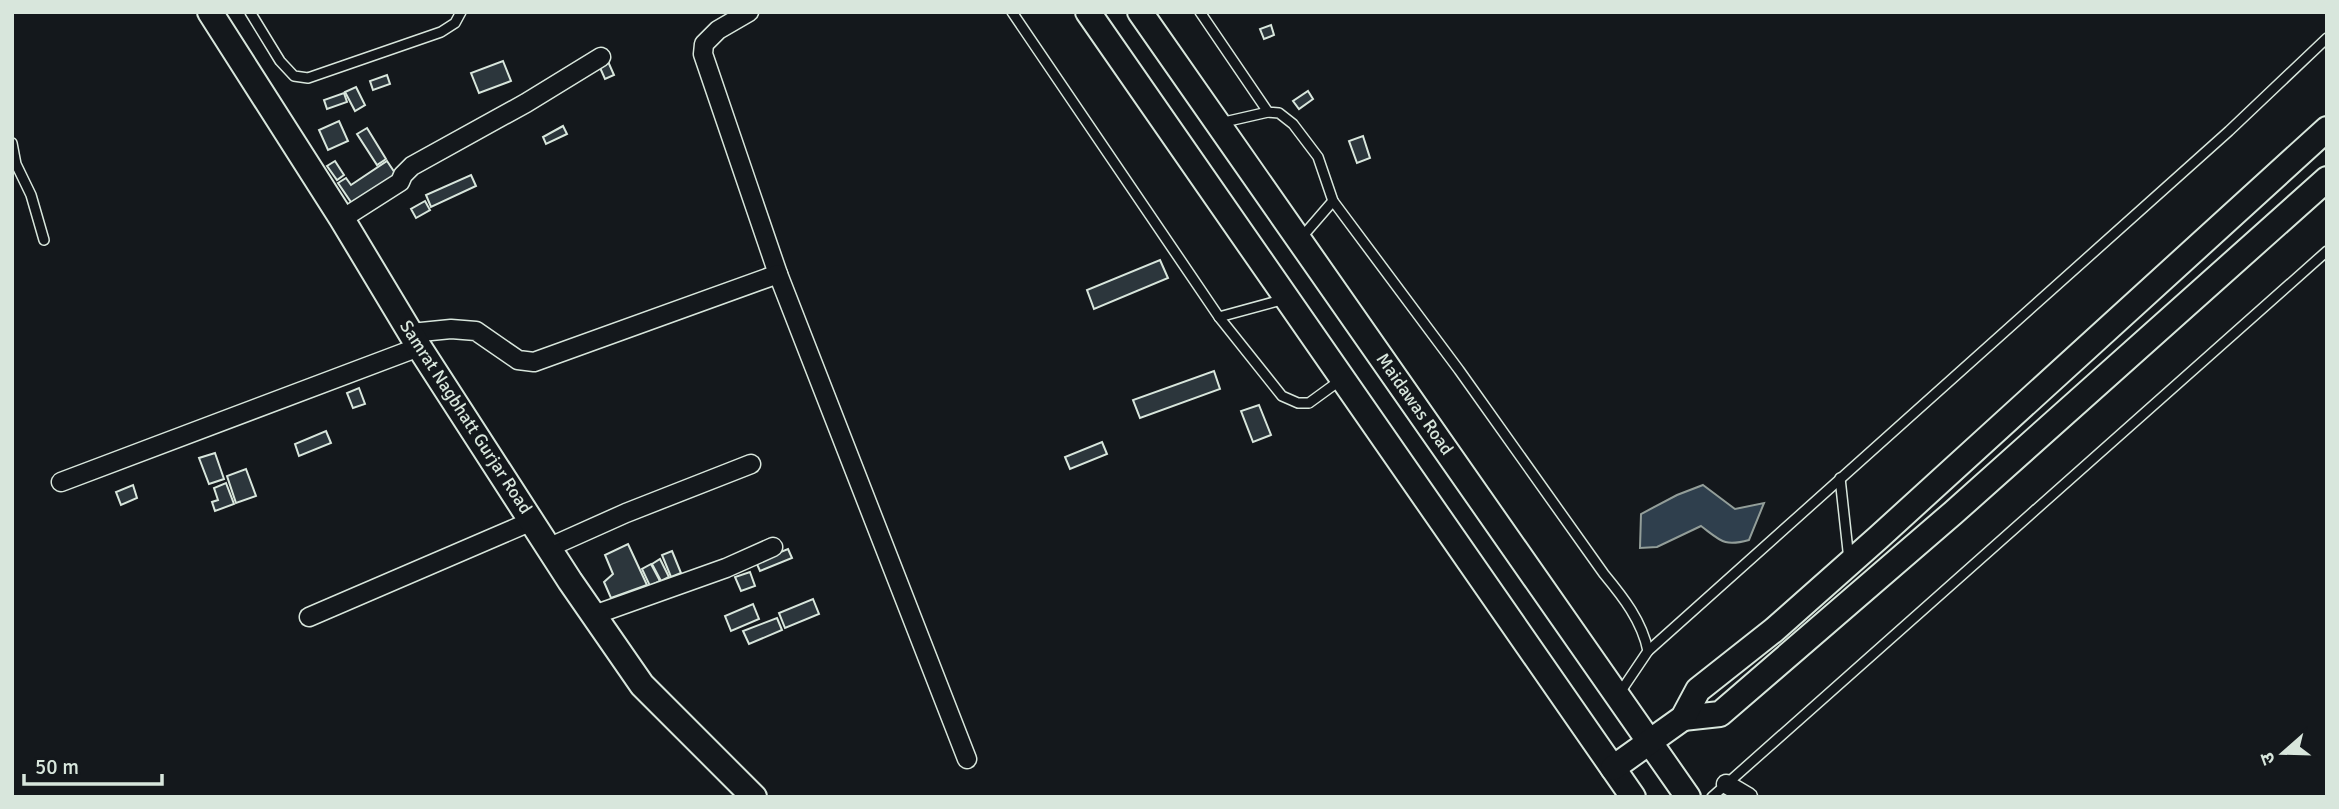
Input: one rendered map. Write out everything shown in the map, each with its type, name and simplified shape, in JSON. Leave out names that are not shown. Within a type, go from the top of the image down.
[{"type":"street","name":"Samrat Nagbhatt Gurjar Road","points":[[210,12],[342,219],[415,340],[642,685],[754,797]]},
{"type":"street","points":[[749,12],[718,30],[704,44],[703,54],[778,274],[967,759]]},
{"type":"street","points":[[1088,12],[1633,797]]},
{"type":"street","name":"Maidawas Road","points":[[1140,12],[1688,797]]},
{"type":"street","points":[[342,219],[400,182],[412,166],[526,103],[601,57]]},
{"type":"street","points":[[1683,718],[1698,690],[1774,630],[1850,563],[2327,129]]},
{"type":"street","points":[[1613,768],[1683,718],[1720,714],[1953,513],[2327,179]]},
{"type":"street","points":[[61,482],[415,340],[451,329],[476,331],[518,360],[534,362],[778,274]]},
{"type":"street","points":[[550,547],[626,513],[751,464]]},
{"type":"street","points":[[309,617],[532,521]]},
{"type":"street","points":[[594,615],[726,568],[773,547]]},
{"type":"street","points":[[1726,784],[1748,797]]},
{"type":"lane","points":[[250,12],[280,61],[294,76],[308,78],[441,32],[455,23],[461,12]]},
{"type":"lane","points":[[1012,12],[1219,317],[1282,396],[1298,404],[1309,403],[1344,378]]},
{"type":"lane","points":[[1200,12],[1268,112]]},
{"type":"lane","points":[[1618,695],[1648,651],[2229,131],[2327,38]]},
{"type":"lane","points":[[1218,124],[1268,112],[1279,113],[1293,124],[1318,157],[1333,201],[1459,370],[1604,574],[1625,599],[1644,634],[1648,651]]},
{"type":"lane","points":[[12,143],[16,164],[31,195],[44,240]]},
{"type":"lane","points":[[1300,240],[1333,201]]},
{"type":"lane","points":[[1712,797],[2327,251]]},
{"type":"lane","points":[[1219,317],[1285,299]]},
{"type":"lane","points":[[1840,478],[1850,563]]},
{"type":"water","points":[[1703,485],[1735,509],[1764,503],[1749,540],[1728,543],[1701,526],[1657,547],[1640,548],[1641,514]]},
{"type":"building","points":[[1271,25],[1274,35],[1264,39],[1260,29]]},
{"type":"building","points":[[606,57],[614,75],[605,79],[597,61]]},
{"type":"building","points":[[503,61],[511,81],[479,93],[471,73]]},
{"type":"building","points":[[387,75],[390,84],[373,90],[370,81]]},
{"type":"building","points":[[356,87],[365,105],[355,111],[345,92]]},
{"type":"building","points":[[1308,91],[1313,99],[1299,109],[1293,101]]},
{"type":"building","points":[[344,93],[347,102],[327,109],[324,100]]},
{"type":"building","points":[[339,121],[348,141],[328,150],[319,130]]},
{"type":"building","points":[[563,126],[567,134],[546,144],[543,137]]},
{"type":"building","points":[[367,128],[386,159],[377,165],[357,134]]},
{"type":"building","points":[[1363,136],[1370,158],[1357,163],[1349,141]]},
{"type":"building","points":[[335,161],[344,175],[337,180],[327,166]]},
{"type":"building","points":[[387,161],[399,179],[355,208],[338,183],[346,178],[351,185]]},
{"type":"building","points":[[471,175],[476,186],[431,207],[426,195]]},
{"type":"building","points":[[425,201],[430,210],[416,218],[411,209]]},
{"type":"building","points":[[1160,260],[1168,278],[1094,309],[1087,290]]},
{"type":"building","points":[[1214,371],[1220,389],[1140,418],[1133,400]]},
{"type":"building","points":[[359,388],[365,404],[353,408],[347,393]]},
{"type":"building","points":[[1259,405],[1271,435],[1253,442],[1241,411]]},
{"type":"building","points":[[326,431],[331,443],[299,456],[295,444]]},
{"type":"building","points":[[1102,442],[1107,454],[1070,469],[1065,457]]},
{"type":"building","points":[[215,453],[224,479],[209,484],[199,458]]},
{"type":"building","points":[[246,469],[256,496],[236,503],[227,476]]},
{"type":"building","points":[[226,483],[234,504],[215,511],[212,502],[218,500],[214,488]]},
{"type":"building","points":[[133,485],[137,498],[121,505],[116,492]]},
{"type":"building","points":[[628,544],[647,585],[611,598],[604,582],[613,574],[605,555]]},
{"type":"building","points":[[788,549],[792,558],[760,571],[756,562]]},
{"type":"building","points":[[672,551],[681,573],[671,577],[662,555]]},
{"type":"building","points":[[660,559],[669,577],[661,581],[652,564]]},
{"type":"building","points":[[651,564],[660,581],[650,586],[642,569]]},
{"type":"building","points":[[750,572],[755,586],[741,591],[735,577]]},
{"type":"building","points":[[813,599],[819,614],[785,628],[779,613]]},
{"type":"building","points":[[753,604],[759,619],[731,631],[725,616]]},
{"type":"building","points":[[777,618],[782,630],[749,644],[743,631]]}]
